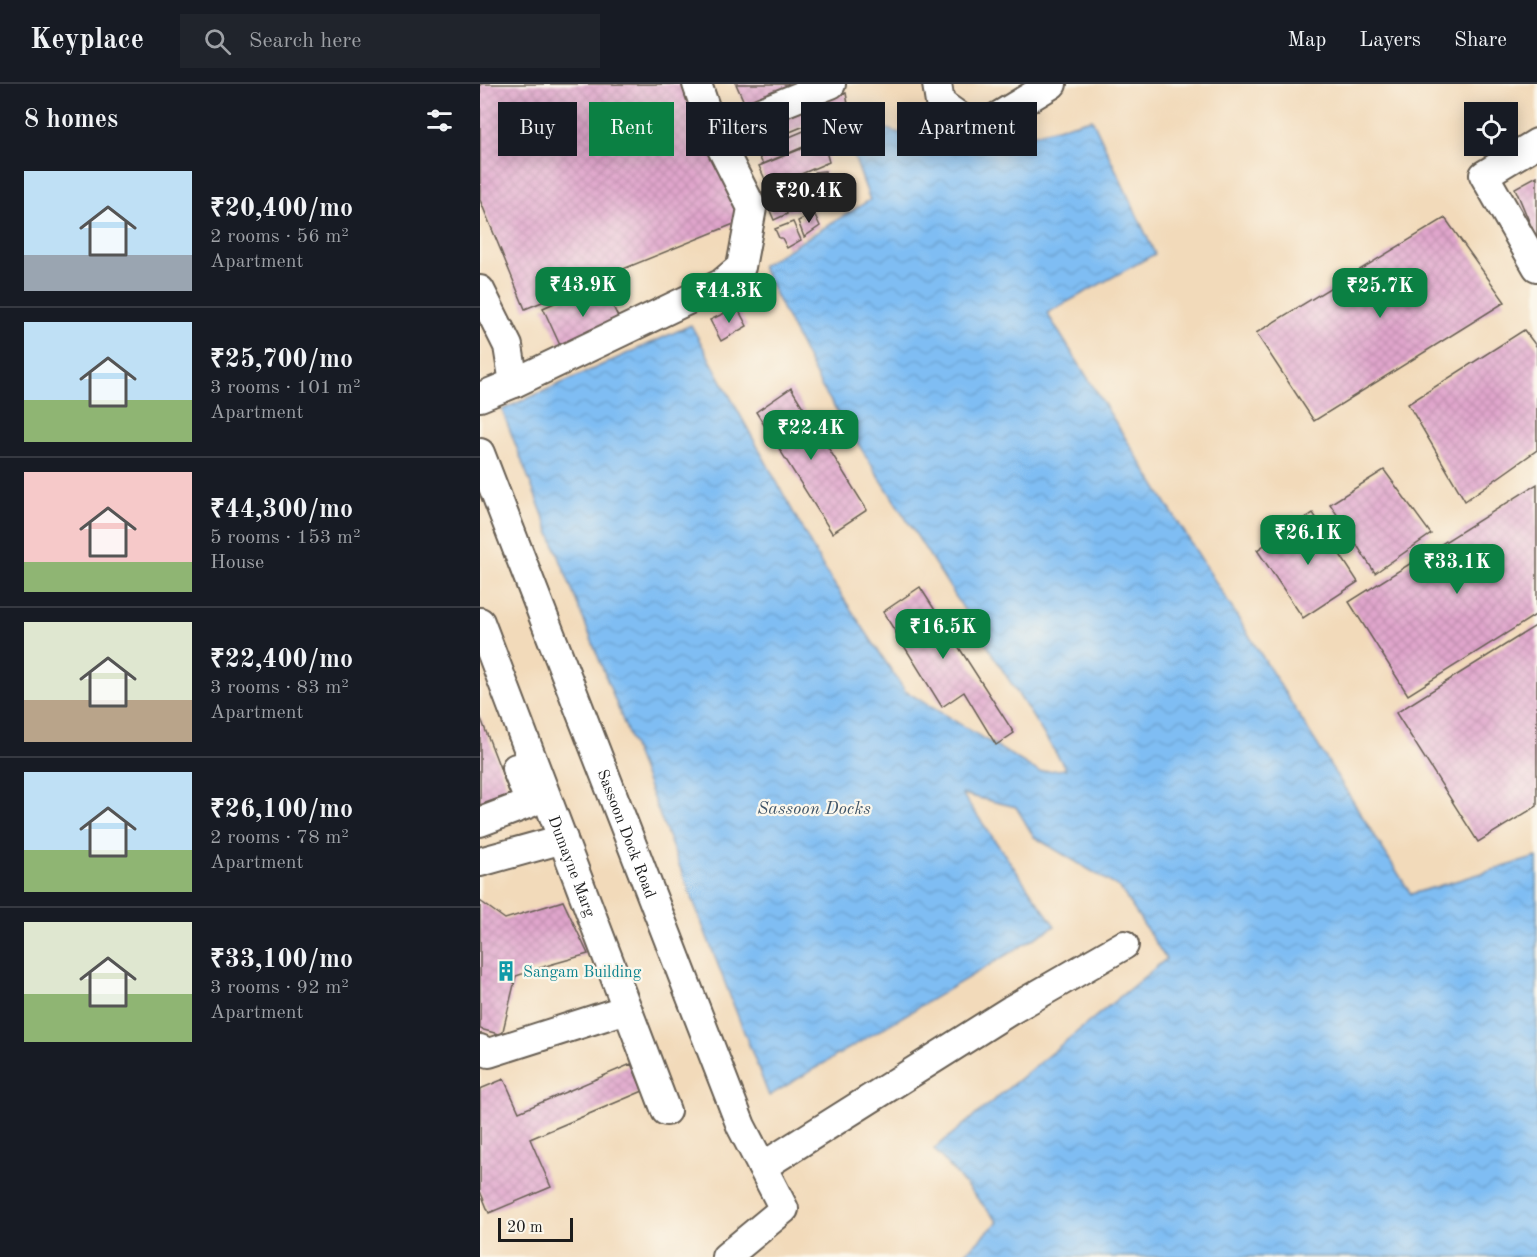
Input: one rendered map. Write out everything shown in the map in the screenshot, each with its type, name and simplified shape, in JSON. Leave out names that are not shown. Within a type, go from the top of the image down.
[{"type":"street","points":[[698,84],[704,102]]},
{"type":"street","points":[[787,102],[831,84]]},
{"type":"street","points":[[937,84],[940,103],[961,118],[984,124],[1052,84]]},
{"type":"street","points":[[1537,143],[1484,175],[1537,267]]},
{"type":"street","points":[[480,397],[721,284],[741,267],[752,208],[725,156]]},
{"type":"street","points":[[480,290],[508,346],[514,383]]},
{"type":"street","name":"Sassoon Dock Road","points":[[480,453],[741,1126],[784,1209],[726,1257]]},
{"type":"street","name":"Dumayne Marg","points":[[480,622],[486,674],[563,840],[666,1111]]},
{"type":"street","points":[[480,822],[530,803],[486,674]]},
{"type":"street","points":[[480,862],[563,840]]},
{"type":"street","points":[[762,1167],[1011,1010],[1124,945]]},
{"type":"street","points":[[480,1049],[489,1053],[627,1009]]},
{"type":"water","name":"Sassoon Docks","points":[[1092,119],[1155,254],[1047,313],[1411,894],[1537,857],[1537,1257],[961,1257],[998,1222],[934,1149],[1166,959],[1120,888],[1034,837],[1016,807],[962,794],[1055,926],[769,1096],[502,410],[691,325],[826,572],[905,691],[1039,772],[1066,769],[821,386],[761,266],[870,200],[854,156],[885,156],[885,129],[897,132],[897,156],[1037,156],[1037,133]]},
{"type":"building","points":[[480,84],[684,84],[692,102],[686,102],[686,156],[717,156],[746,219],[525,309],[480,200]]},
{"type":"building","points":[[736,84],[807,84],[768,102],[744,102]]},
{"type":"building","points":[[846,93],[848,102],[823,102],[822,100]]},
{"type":"building","points":[[801,103],[801,127],[789,132],[789,108]]},
{"type":"building","points":[[801,132],[801,148],[789,153],[789,137]]},
{"type":"building","points":[[801,149],[801,156],[827,156],[829,162],[769,188],[759,166],[789,156],[789,154]]},
{"type":"building","points":[[759,156],[782,156],[763,164]]},
{"type":"building","points":[[825,171],[828,203],[788,212],[779,186],[801,177],[803,185],[814,183],[815,172]]},
{"type":"building","points":[[1537,176],[1537,240],[1515,188]]},
{"type":"building","points":[[777,187],[787,214],[774,220],[762,192]]},
{"type":"building","points":[[813,211],[820,226],[804,237],[798,221],[804,218],[803,215]]},
{"type":"building","points":[[1445,218],[1505,302],[1314,421],[1256,333]]},
{"type":"building","points":[[793,222],[801,240],[787,248],[775,229]]},
{"type":"building","points":[[602,282],[623,328],[564,354],[543,308]]},
{"type":"building","points":[[737,307],[747,326],[721,341],[710,320]]},
{"type":"building","points":[[1524,330],[1537,347],[1537,450],[1465,501],[1408,404]]},
{"type":"building","points":[[791,388],[867,510],[832,533],[756,412]]},
{"type":"building","points":[[1384,470],[1431,534],[1375,573],[1330,504]]},
{"type":"building","points":[[1537,484],[1537,614],[1408,695],[1349,602]]},
{"type":"building","points":[[1313,513],[1358,582],[1303,618],[1257,550]]},
{"type":"building","points":[[920,587],[1014,733],[996,745],[964,692],[942,707],[883,612]]},
{"type":"building","points":[[1537,625],[1537,806],[1478,842],[1396,713]]},
{"type":"building","points":[[480,716],[510,794],[480,805]]},
{"type":"building","name":"Sangam Building","points":[[480,901],[505,919],[563,901],[588,954],[516,976],[502,1035],[480,1029]]},
{"type":"building","points":[[631,1064],[643,1091],[530,1139],[551,1187],[489,1213],[480,1191],[480,1089],[504,1079],[519,1112]]},
{"type":"place","name":"Sangam Building","points":[[506,971]]}]
